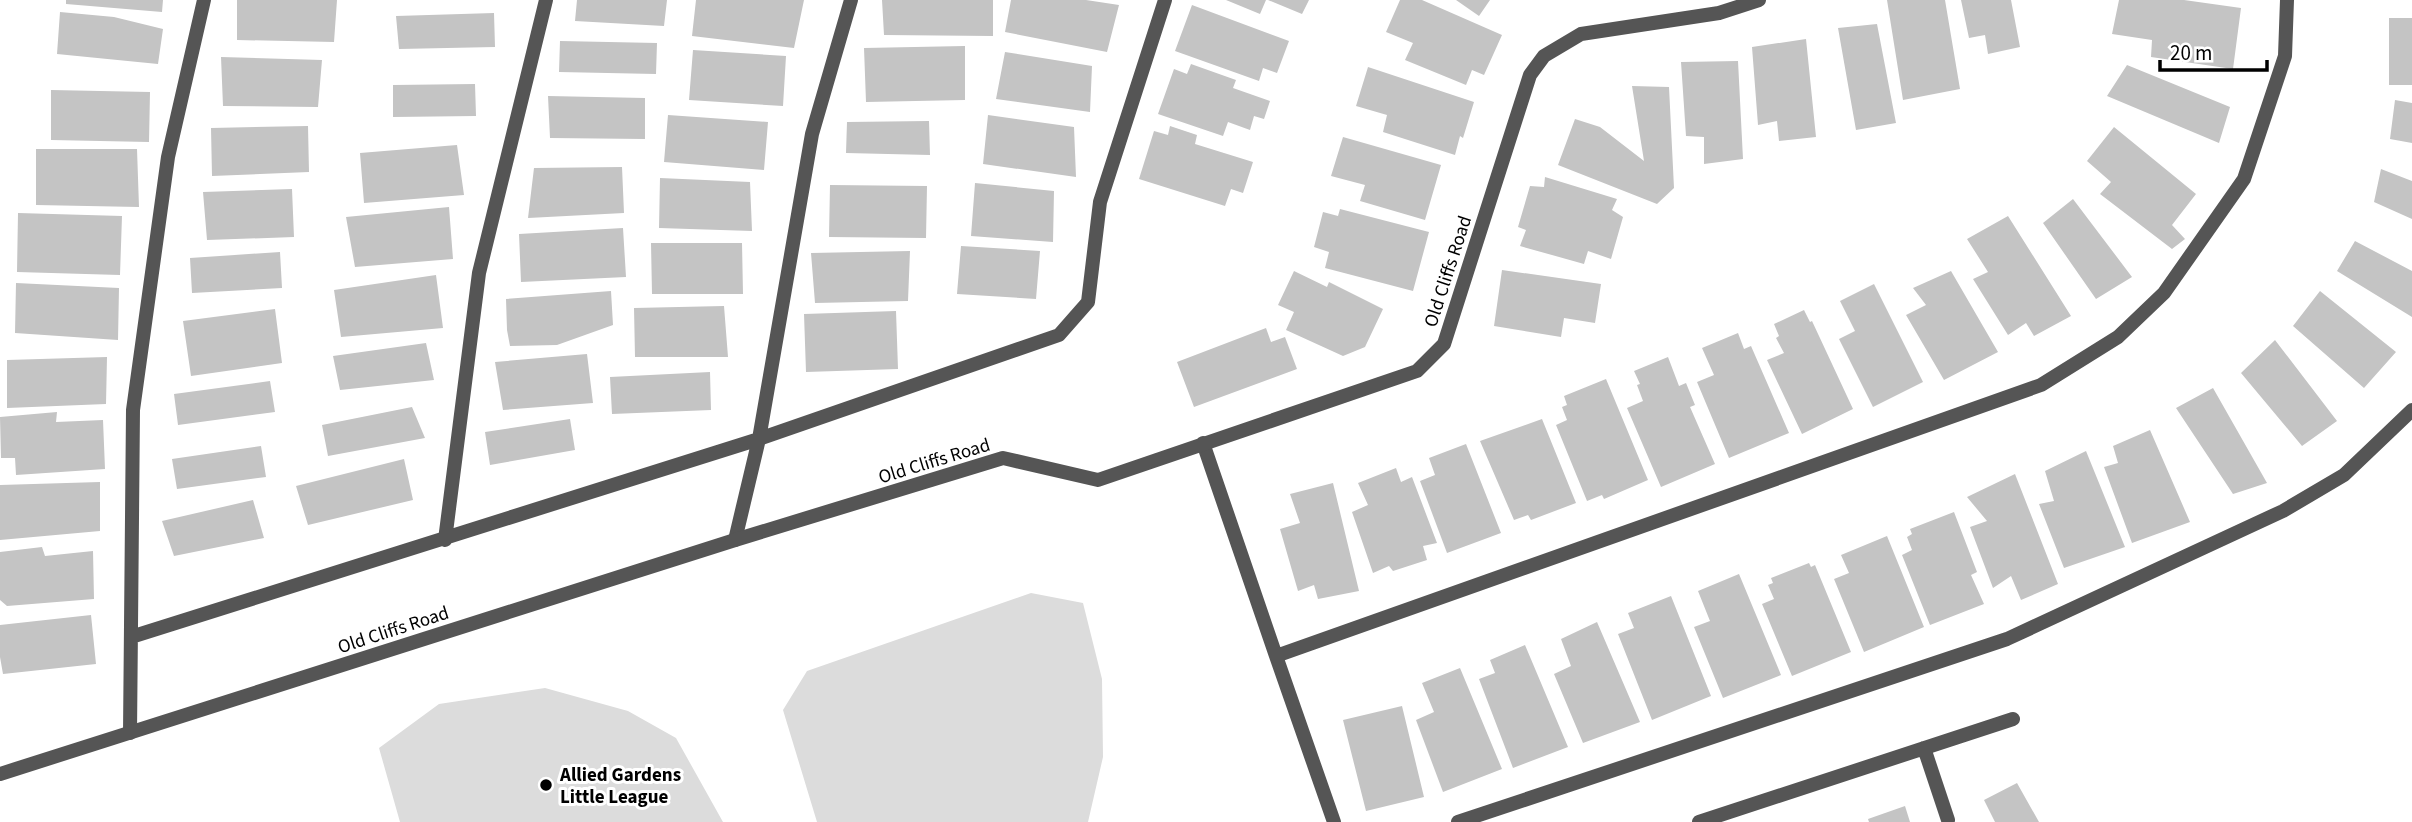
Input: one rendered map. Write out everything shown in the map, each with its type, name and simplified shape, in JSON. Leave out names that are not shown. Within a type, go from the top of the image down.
[{"type":"street","points":[[130,733],[133,410],[168,158],[204,0]]},
{"type":"street","points":[[445,540],[479,273],[546,0]]},
{"type":"street","points":[[735,540],[759,439],[812,134],[851,0]]},
{"type":"street","points":[[131,637],[759,439],[1059,335],[1088,302],[1100,202],[1165,0]]},
{"type":"street","name":"Old Cliffs Road","points":[[0,774],[735,540],[1003,458],[1098,480],[1417,371],[1444,344],[1530,75],[1544,56],[1581,34],[1719,13],[1759,0]]},
{"type":"street","points":[[1276,656],[2041,385],[2118,337],[2164,293],[2244,179],[2284,56],[2287,0]]},
{"type":"street","points":[[1458,822],[2007,639],[2283,511],[2344,475],[2412,410]]},
{"type":"street","points":[[1203,443],[1334,822]]},
{"type":"street","points":[[1699,822],[2012,719]]},
{"type":"street","points":[[1924,748],[1948,820]]},
{"type":"shaded area","points":[[1031,593],[1083,603],[1102,679],[1103,757],[1088,822],[817,822],[783,710],[807,671]]},
{"type":"shaded area","name":"Allied Gardens Little League","points":[[545,688],[628,711],[676,738],[723,822],[400,822],[379,748],[439,704]]},
{"type":"building","points":[[66,0],[163,0],[162,12],[66,4]]},
{"type":"building","points":[[237,0],[337,0],[334,42],[237,40]]},
{"type":"building","points":[[577,0],[667,0],[664,26],[575,21]]},
{"type":"building","points":[[696,0],[804,0],[794,48],[692,36]]},
{"type":"building","points":[[882,0],[993,0],[993,36],[884,35]]},
{"type":"building","points":[[1011,0],[1086,0],[1119,5],[1107,52],[1005,32]]},
{"type":"building","points":[[1226,0],[1266,0],[1260,14]]},
{"type":"building","points":[[1268,0],[1309,0],[1302,14]]},
{"type":"building","points":[[1400,0],[1422,0],[1502,35],[1484,75],[1472,70],[1466,85],[1405,60],[1413,43],[1386,32]]},
{"type":"building","points":[[1456,0],[1490,0],[1479,16]]},
{"type":"building","points":[[1887,0],[1945,0],[1960,89],[1903,100]]},
{"type":"building","points":[[1961,0],[2011,0],[2020,47],[1988,54],[1985,35],[1969,38]]},
{"type":"building","points":[[2119,0],[2184,0],[2241,8],[2233,69],[2151,57],[2152,40],[2112,34]]},
{"type":"building","points":[[1192,5],[1289,41],[1277,73],[1263,68],[1259,81],[1175,51]]},
{"type":"building","points":[[60,12],[114,17],[163,29],[158,64],[57,54]]},
{"type":"building","points":[[494,13],[495,47],[399,49],[396,16]]},
{"type":"building","points":[[2389,18],[2412,18],[2412,85],[2389,85]]},
{"type":"building","points":[[1877,24],[1896,123],[1856,130],[1838,28]]},
{"type":"building","points":[[1806,39],[1816,137],[1779,141],[1777,121],[1758,125],[1752,47]]},
{"type":"building","points":[[560,41],[657,43],[656,74],[559,72]]},
{"type":"building","points":[[965,46],[965,100],[866,102],[864,48]]},
{"type":"building","points":[[693,50],[786,56],[783,106],[689,100]]},
{"type":"building","points":[[1005,52],[1092,66],[1090,112],[996,99]]},
{"type":"building","points":[[221,57],[322,60],[318,107],[223,106]]},
{"type":"building","points":[[1738,61],[1743,159],[1704,164],[1704,137],[1686,136],[1681,62]]},
{"type":"building","points":[[1191,64],[1236,80],[1233,88],[1270,101],[1264,119],[1254,116],[1250,130],[1228,122],[1223,136],[1158,114],[1174,69],[1187,74]]},
{"type":"building","points":[[2127,65],[2230,107],[2219,143],[2107,96]]},
{"type":"building","points":[[1368,67],[1474,102],[1455,155],[1383,132],[1387,115],[1356,106]]},
{"type":"building","points":[[475,84],[476,116],[393,117],[393,85]]},
{"type":"building","points":[[1632,86],[1669,87],[1674,188],[1657,204],[1558,165],[1575,119],[1600,127],[1644,161]]},
{"type":"building","points":[[51,90],[150,92],[149,142],[51,140]]},
{"type":"building","points":[[548,96],[645,98],[645,139],[550,138]]},
{"type":"building","points":[[2395,100],[2412,103],[2412,143],[2390,139]]},
{"type":"building","points":[[668,115],[768,122],[764,170],[664,162]]},
{"type":"building","points":[[988,115],[1074,127],[1076,177],[983,164]]},
{"type":"building","points":[[929,121],[930,155],[846,153],[847,122]]},
{"type":"building","points":[[308,126],[309,172],[212,176],[211,128]]},
{"type":"building","points":[[1170,126],[1197,135],[1195,144],[1253,162],[1243,193],[1231,189],[1225,206],[1139,179],[1154,131],[1168,135]]},
{"type":"building","points":[[2114,127],[2196,194],[2172,225],[2185,239],[2172,249],[2100,194],[2111,182],[2087,161]]},
{"type":"building","points":[[1343,137],[1441,165],[1425,220],[1360,201],[1365,185],[1331,176]]},
{"type":"building","points":[[457,145],[464,195],[364,203],[360,153]]},
{"type":"building","points":[[36,149],[137,149],[139,207],[36,205]]},
{"type":"building","points":[[622,167],[624,213],[528,218],[534,168]]},
{"type":"building","points":[[2381,169],[2412,181],[2412,219],[2374,202]]},
{"type":"building","points":[[1545,177],[1617,199],[1612,210],[1623,217],[1611,259],[1588,251],[1584,264],[1520,246],[1526,230],[1518,227],[1530,186],[1544,187]]},
{"type":"building","points":[[660,178],[750,182],[752,231],[659,228]]},
{"type":"building","points":[[975,183],[1054,191],[1053,242],[971,236]]},
{"type":"building","points":[[830,185],[927,186],[926,238],[829,237]]},
{"type":"building","points":[[292,189],[294,237],[207,240],[203,192]]},
{"type":"building","points":[[2073,199],[2132,277],[2096,299],[2043,223]]},
{"type":"building","points":[[449,207],[453,259],[355,267],[346,217]]},
{"type":"building","points":[[1340,209],[1429,232],[1413,291],[1325,268],[1329,252],[1314,247],[1323,212],[1338,216]]},
{"type":"building","points":[[18,213],[122,216],[120,275],[17,272]]},
{"type":"building","points":[[2008,216],[2071,316],[2034,336],[2026,323],[2008,335],[1973,279],[1988,272],[1967,239]]},
{"type":"building","points":[[623,228],[626,277],[521,282],[519,234]]},
{"type":"building","points":[[2355,241],[2412,271],[2412,317],[2337,271]]},
{"type":"building","points":[[651,243],[742,243],[743,294],[652,294]]},
{"type":"building","points":[[961,246],[1040,251],[1036,299],[957,294]]},
{"type":"building","points":[[910,251],[908,301],[815,303],[811,253]]},
{"type":"building","points":[[280,252],[282,288],[192,293],[190,258]]},
{"type":"building","points":[[1502,270],[1601,284],[1595,323],[1564,318],[1561,337],[1494,326]]},
{"type":"building","points":[[1294,271],[1327,287],[1329,282],[1383,309],[1365,347],[1343,356],[1286,330],[1294,312],[1278,305]]},
{"type":"building","points":[[1951,271],[1998,352],[1944,380],[1906,315],[1926,305],[1913,288]]},
{"type":"building","points":[[436,275],[443,328],[341,337],[334,290]]},
{"type":"building","points":[[16,283],[119,288],[118,340],[15,333]]},
{"type":"building","points":[[1874,284],[1923,382],[1873,407],[1839,339],[1855,331],[1840,301]]},
{"type":"building","points":[[611,291],[613,325],[557,345],[510,346],[506,299]]},
{"type":"building","points":[[2320,291],[2396,352],[2364,388],[2293,326]]},
{"type":"building","points":[[724,306],[728,357],[635,357],[634,308]]},
{"type":"building","points":[[275,309],[282,363],[191,376],[183,321]]},
{"type":"building","points":[[1804,310],[1810,322],[1812,321],[1853,409],[1802,434],[1767,360],[1784,353],[1776,338],[1779,336],[1774,324]]},
{"type":"building","points":[[896,311],[898,369],[806,372],[804,314]]},
{"type":"building","points":[[1266,328],[1271,342],[1285,337],[1297,369],[1194,407],[1177,362]]},
{"type":"building","points":[[1738,333],[1744,349],[1751,346],[1789,433],[1729,458],[1697,382],[1714,375],[1702,348]]},
{"type":"building","points":[[2275,340],[2337,421],[2302,446],[2241,373]]},
{"type":"building","points":[[426,343],[434,380],[340,390],[333,356]]},
{"type":"building","points":[[587,354],[593,403],[503,410],[495,362]]},
{"type":"building","points":[[107,357],[106,404],[7,408],[7,360]]},
{"type":"building","points":[[1668,357],[1679,386],[1686,383],[1695,405],[1690,407],[1715,464],[1661,487],[1627,408],[1643,401],[1634,371]]},
{"type":"building","points":[[710,372],[711,410],[612,414],[610,377]]},
{"type":"building","points":[[1606,379],[1648,480],[1604,499],[1602,495],[1587,501],[1556,425],[1567,420],[1562,407],[1567,405],[1564,396]]},
{"type":"building","points":[[270,381],[275,412],[178,425],[174,394]]},
{"type":"building","points":[[2213,388],[2267,483],[2233,494],[2176,408]]},
{"type":"building","points":[[412,407],[425,438],[328,456],[322,425]]},
{"type":"building","points":[[57,412],[56,422],[103,420],[105,469],[16,475],[15,458],[1,458],[0,417]]},
{"type":"building","points":[[570,419],[575,450],[490,465],[485,432]]},
{"type":"building","points":[[1542,419],[1576,503],[1531,520],[1528,515],[1514,520],[1480,441]]},
{"type":"building","points":[[2150,430],[2190,522],[2132,543],[2104,467],[2118,463],[2113,446]]},
{"type":"building","points":[[1466,444],[1501,533],[1447,553],[1420,481],[1435,475],[1429,458]]},
{"type":"building","points":[[261,446],[266,477],[177,489],[172,459]]},
{"type":"building","points":[[2086,451],[2125,547],[2064,568],[2039,504],[2054,501],[2045,471]]},
{"type":"building","points":[[404,459],[413,500],[308,525],[296,486]]},
{"type":"building","points":[[1396,468],[1401,482],[1412,477],[1437,543],[1423,546],[1427,560],[1393,571],[1389,566],[1373,573],[1352,512],[1368,505],[1358,483]]},
{"type":"building","points":[[2015,474],[2058,584],[2021,600],[2011,576],[1993,588],[1970,527],[1987,521],[1967,497]]},
{"type":"building","points":[[100,482],[100,531],[0,540],[0,485]]},
{"type":"building","points":[[1333,483],[1359,591],[1318,599],[1314,585],[1298,591],[1280,529],[1300,523],[1290,494]]},
{"type":"building","points":[[253,500],[264,538],[174,556],[162,521]]},
{"type":"building","points":[[1954,512],[1977,572],[1971,575],[1984,604],[1930,625],[1902,555],[1912,550],[1907,537],[1912,534],[1910,529]]},
{"type":"building","points":[[1887,536],[1924,627],[1864,652],[1834,579],[1849,573],[1841,555]]},
{"type":"building","points":[[42,547],[45,556],[93,551],[94,599],[7,606],[0,600],[0,552]]},
{"type":"building","points":[[1809,563],[1811,567],[1815,565],[1851,652],[1792,676],[1762,604],[1774,599],[1768,585],[1773,583],[1771,578]]},
{"type":"building","points":[[1739,574],[1781,675],[1723,698],[1694,627],[1710,621],[1698,591]]},
{"type":"building","points":[[1671,596],[1711,696],[1652,720],[1618,634],[1634,628],[1628,613]]},
{"type":"building","points":[[91,615],[96,664],[3,674],[0,625]]},
{"type":"building","points":[[1597,622],[1640,722],[1583,743],[1554,674],[1571,666],[1561,639]]},
{"type":"building","points":[[1525,645],[1568,747],[1513,768],[1479,679],[1495,673],[1490,660]]},
{"type":"building","points":[[1460,668],[1502,769],[1443,792],[1416,720],[1434,712],[1422,683]]},
{"type":"building","points":[[1402,706],[1424,797],[1366,811],[1343,720]]},
{"type":"building","points":[[2017,783],[2039,822],[1995,822],[1984,800]]},
{"type":"building","points":[[1905,806],[1910,822],[1869,822],[1868,819]]},
{"type":"place","name":"Allied Gardens Little League","points":[[546,785]]}]
